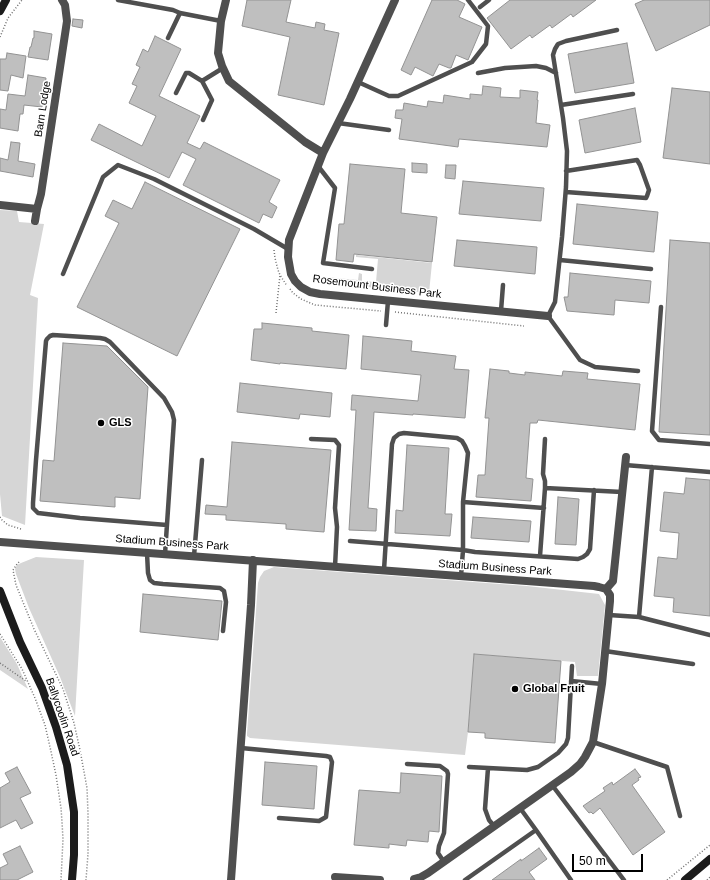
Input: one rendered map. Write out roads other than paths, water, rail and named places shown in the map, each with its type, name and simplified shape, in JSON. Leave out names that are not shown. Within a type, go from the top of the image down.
[{"type":"street","points":[[0,11],[6,0]]},
{"type":"street","name":"Barn Lodge","points":[[35,221],[41,194],[67,21],[65,5],[62,0]]},
{"type":"street","points":[[226,0],[221,21],[218,53],[229,81],[305,142],[323,153]]},
{"type":"street","name":"Rosemount Business Park","points":[[394,0],[358,82],[323,153],[289,240],[288,257],[291,274],[301,288],[320,294],[548,316]]},
{"type":"street","points":[[0,206],[37,209]]},
{"type":"street","points":[[413,880],[444,862],[571,772],[580,764],[589,750],[593,742],[602,684],[610,601],[610,595],[606,589],[612,581],[625,461]]},
{"type":"street","name":"Stadium Business Park","points":[[0,542],[594,586],[606,589]]},
{"type":"street","points":[[231,880],[251,613],[253,560]]},
{"type":"street","name":"Ballycoolin Road","points":[[0,591],[20,642],[42,688],[56,726],[67,765],[74,812],[74,855],[72,880]]},
{"type":"street","points":[[685,880],[710,859]]},
{"type":"street","points":[[335,877],[380,880]]},
{"type":"lane","points":[[118,0],[221,21]]},
{"type":"lane","points":[[358,82],[389,96],[398,96],[472,62],[486,44],[488,26],[468,0]]},
{"type":"lane","points":[[480,7],[489,0]]},
{"type":"lane","points":[[168,38],[180,13]]},
{"type":"lane","points":[[617,30],[566,41],[558,44],[553,54],[567,151],[566,192],[560,260],[554,302],[548,316],[580,360],[595,367],[638,370]]},
{"type":"lane","points":[[478,73],[505,68],[536,66],[546,68],[556,73]]},
{"type":"lane","points":[[202,81],[223,68]]},
{"type":"lane","points":[[176,93],[186,73],[189,73],[202,81],[212,100],[203,120]]},
{"type":"lane","points":[[561,106],[633,94]]},
{"type":"lane","points":[[338,123],[389,130]]},
{"type":"lane","points":[[566,170],[637,160],[649,190],[646,198],[566,192]]},
{"type":"lane","points":[[63,274],[103,177],[118,165],[154,179],[254,229],[288,249]]},
{"type":"lane","points":[[318,166],[335,188],[323,263],[372,269]]},
{"type":"lane","points":[[560,260],[651,269]]},
{"type":"lane","points":[[500,311],[503,285]]},
{"type":"lane","points":[[386,324],[388,301]]},
{"type":"lane","points":[[662,308],[652,431],[659,440],[710,444]]},
{"type":"lane","points":[[165,554],[167,525],[174,420],[172,412],[164,398],[110,342],[100,338],[50,336],[46,341],[33,508],[38,513],[73,518],[167,525]]},
{"type":"lane","points":[[384,570],[392,444],[394,438],[399,434],[404,433],[457,438],[462,441],[468,453],[463,502],[463,550],[461,576]]},
{"type":"lane","points":[[311,439],[335,440],[339,445],[335,508],[337,527],[335,566]]},
{"type":"lane","points":[[540,556],[545,488],[543,474],[545,439]]},
{"type":"lane","points":[[194,556],[202,460]]},
{"type":"lane","points":[[625,461],[652,467],[710,472]]},
{"type":"lane","points":[[639,617],[652,467]]},
{"type":"lane","points":[[545,488],[622,492]]},
{"type":"lane","points":[[350,541],[578,559],[584,557],[590,549],[594,490]]},
{"type":"lane","points":[[463,502],[544,508]]},
{"type":"lane","points":[[147,552],[148,573],[150,580],[163,584],[220,588],[224,591],[226,602],[223,631]]},
{"type":"lane","points":[[609,615],[639,617],[710,635]]},
{"type":"lane","points":[[605,651],[693,664]]},
{"type":"lane","points":[[469,767],[527,770],[538,767],[558,753],[566,744],[568,738],[572,666]]},
{"type":"lane","points":[[571,681],[602,684]]},
{"type":"lane","points":[[593,742],[667,767],[680,816]]},
{"type":"lane","points":[[241,748],[330,757],[332,762],[326,817],[319,821],[279,818]]},
{"type":"lane","points":[[407,764],[440,766],[444,768],[448,774],[444,833],[438,853],[444,862]]},
{"type":"lane","points":[[488,768],[485,809],[489,820],[494,826]]},
{"type":"lane","points":[[552,785],[624,880]]},
{"type":"lane","points":[[520,808],[571,880]]},
{"type":"lane","points":[[465,880],[536,830]]},
{"type":"place","name":"GLS","points":[[101,423]]},
{"type":"place","name":"Global Fruit","points":[[515,689]]}]
